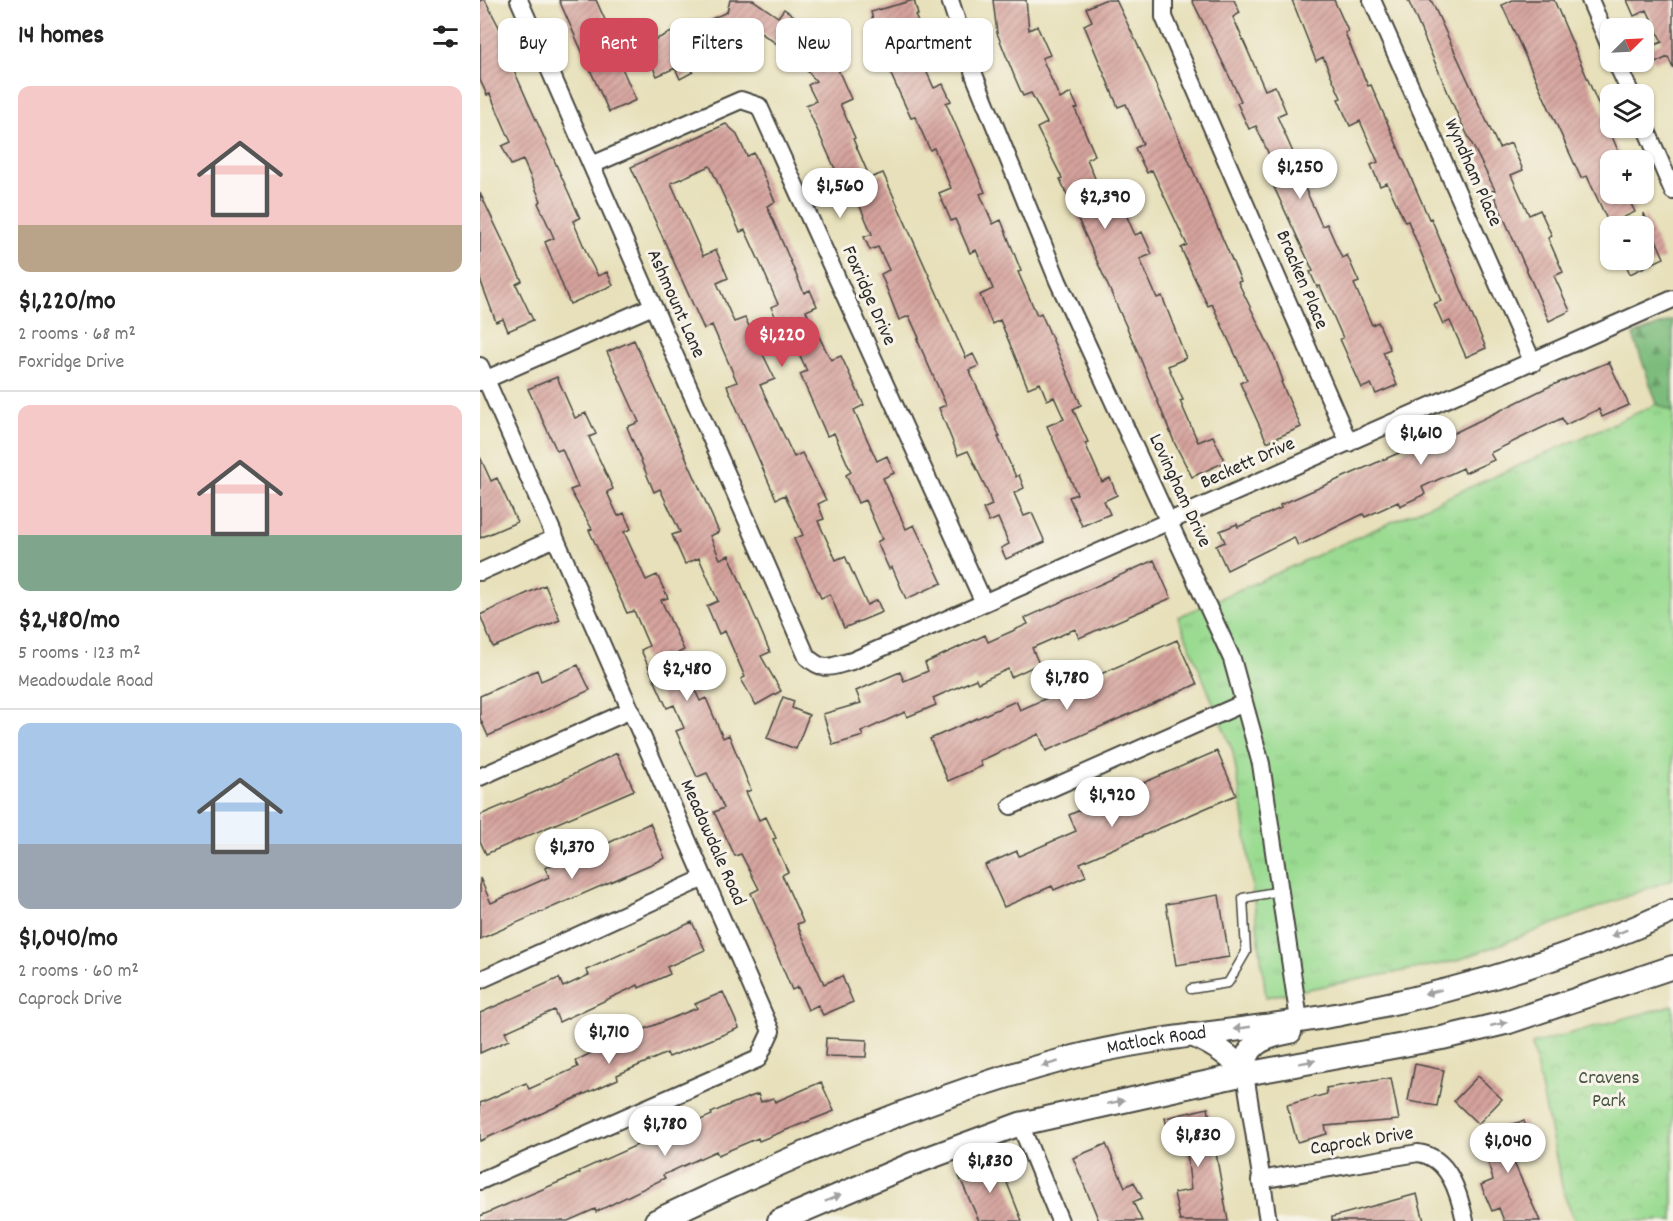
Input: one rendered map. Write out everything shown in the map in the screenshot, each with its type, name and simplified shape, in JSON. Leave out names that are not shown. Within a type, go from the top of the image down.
[{"type":"main road","name":"Matlock Road","points":[[657,1221],[894,1116],[1071,1058],[1151,1040],[1375,1007],[1570,953],[1673,911]]},
{"type":"main road","points":[[779,1221],[902,1168],[1020,1124],[1245,1074],[1442,1038],[1509,1022],[1673,967]]},
{"type":"main road","points":[[1245,1074],[1244,1061],[1256,1044],[1273,1035],[1354,1021],[1365,1017],[1375,1007]]},
{"type":"main road","points":[[1192,1035],[1217,1046],[1245,1074]]},
{"type":"street","name":"Ashmount Lane","points":[[519,0],[807,657],[817,666],[826,668],[839,664]]},
{"type":"street","name":"Lovingham Drive","points":[[950,0],[975,77],[1058,281],[1232,659],[1261,764],[1299,1020]]},
{"type":"street","name":"Bracken Place","points":[[1164,0],[1164,16],[1349,443]]},
{"type":"street","name":"Wyndham Place","points":[[1372,0],[1533,363]]},
{"type":"street","points":[[1590,0],[1600,23]]},
{"type":"street","name":"Foxridge Drive","points":[[592,165],[741,100],[759,106],[767,118],[984,603]]},
{"type":"street","points":[[1650,138],[1673,191]]},
{"type":"street","name":"Beckett Drive","points":[[839,664],[1533,363],[1673,299]]},
{"type":"street","points":[[482,376],[653,306]]},
{"type":"street","name":"Meadowdale Road","points":[[480,1181],[758,1059],[771,1031],[482,376]]},
{"type":"street","points":[[480,572],[555,538]]},
{"type":"street","points":[[1011,806],[1244,703]]},
{"type":"street","points":[[480,777],[631,710]]},
{"type":"street","points":[[480,980],[704,878]]},
{"type":"street","points":[[1245,1074],[1268,1221]]},
{"type":"street","points":[[1020,1124],[1060,1221]]},
{"type":"street","name":"Caprock Drive","points":[[1260,1180],[1418,1153],[1431,1155],[1443,1164],[1465,1221]]},
{"type":"lane","points":[[1191,989],[1228,983],[1246,952],[1243,898],[1280,891]]},
{"type":"green space","points":[[1673,320],[1673,412],[1657,404],[1633,335]]},
{"type":"green space","points":[[1657,404],[1673,412],[1673,879],[1456,961],[1266,997],[1243,812],[1233,752],[1178,617]]},
{"type":"green space","name":"Cravens Park","points":[[1673,1005],[1673,1221],[1575,1221],[1564,1195],[1532,1044]]},
{"type":"building","points":[[480,0],[485,0],[498,25],[498,72],[515,72],[580,218],[573,221],[590,261],[598,276],[607,272],[613,285],[570,304],[545,242],[554,238],[538,203],[541,201],[523,160],[511,165],[502,146],[511,142],[490,94],[487,95],[480,80]]},
{"type":"building","points":[[559,0],[596,0],[604,18],[580,18],[580,47]]},
{"type":"building","points":[[730,0],[753,0],[778,17],[784,9],[797,18],[776,18],[776,43],[764,35],[764,18],[713,18],[727,12]]},
{"type":"building","points":[[914,0],[918,15],[915,15],[916,18],[872,18],[871,12]]},
{"type":"building","points":[[993,0],[1026,0],[1029,30],[1037,26],[1050,55],[1042,58],[1060,99],[1071,93],[1078,108],[1075,109],[1095,155],[1087,159],[1104,200],[1117,194],[1135,235],[1142,232],[1152,254],[1140,259],[1157,298],[1162,296],[1186,358],[1168,366],[1183,400],[1180,401],[1198,442],[1213,436],[1225,462],[1192,477],[1175,444],[1136,348],[1060,179],[1062,178],[1037,128],[1047,123],[1031,93],[1023,96],[1015,78],[997,33]]},
{"type":"building","points":[[1104,0],[1116,0],[1146,62],[1241,281],[1238,282],[1275,358],[1283,381],[1281,382],[1301,427],[1267,442],[1240,383],[1247,380],[1212,304],[1208,306],[1181,248],[1187,245],[1152,170],[1147,173],[1135,148],[1143,144],[1126,104],[1118,107],[1084,25],[1092,21],[1086,8]]},
{"type":"building","points":[[1192,0],[1234,0],[1240,13],[1233,17],[1265,90],[1275,86],[1286,112],[1277,116],[1295,157],[1303,153],[1316,181],[1304,186],[1322,226],[1327,224],[1342,258],[1347,255],[1359,282],[1354,284],[1372,325],[1378,322],[1390,349],[1383,352],[1397,385],[1376,394],[1371,384],[1362,388],[1340,339],[1343,338],[1320,286],[1317,287],[1310,272],[1313,271],[1266,170],[1274,166],[1256,126],[1249,129],[1237,103],[1241,101]]},
{"type":"building","points":[[1292,0],[1334,0],[1348,31],[1345,33],[1368,86],[1371,85],[1429,219],[1431,218],[1486,348],[1466,357],[1450,321],[1443,324],[1434,304],[1441,301],[1408,221],[1405,222],[1387,183],[1380,186],[1371,165],[1378,162],[1360,121],[1350,126],[1338,99],[1341,98],[1323,57],[1316,61]]},
{"type":"building","points":[[1408,0],[1431,0],[1499,148],[1511,143],[1523,170],[1511,175],[1529,215],[1540,210],[1552,236],[1548,238],[1563,272],[1554,276],[1570,311],[1549,321],[1492,191],[1495,190],[1459,118]]},
{"type":"building","points":[[1513,0],[1554,0],[1600,108],[1600,138],[1613,138],[1618,150],[1600,150],[1600,204],[1631,204],[1635,212],[1626,216],[1605,216],[1587,176],[1581,178],[1502,5]]},
{"type":"building","points":[[1627,0],[1673,0],[1673,68],[1668,57],[1655,63],[1654,61],[1654,45],[1662,42],[1654,25],[1654,18],[1651,18],[1647,10],[1634,16]]},
{"type":"building","points":[[670,33],[670,70],[657,76],[655,72],[658,72],[658,38]]},
{"type":"building","points":[[591,72],[624,72],[636,100],[609,112]]},
{"type":"building","points":[[677,72],[693,72],[680,79]]},
{"type":"building","points":[[808,72],[839,72],[851,99],[840,104],[870,178],[883,173],[966,358],[973,354],[979,366],[969,370],[1016,477],[1019,475],[1024,488],[1014,493],[1024,516],[1032,513],[1045,542],[1006,559],[1001,548],[1009,544],[998,518],[989,522],[983,509],[992,505],[987,490],[968,451],[958,455],[939,408],[946,405],[917,339],[919,338],[909,316],[899,320],[881,274],[889,270],[878,247],[870,250],[864,237],[872,234],[848,179],[841,182],[806,105],[816,101],[808,85],[816,81]]},
{"type":"building","points":[[890,72],[927,72],[934,88],[943,84],[951,101],[946,103],[985,192],[980,194],[993,224],[1001,220],[1021,271],[1018,272],[1037,315],[1041,313],[1081,405],[1073,409],[1088,442],[1085,443],[1102,482],[1110,478],[1117,495],[1104,501],[1110,514],[1082,526],[1069,497],[1077,494],[1047,426],[1064,419],[1054,397],[1047,400],[1040,383],[1028,388],[1000,320],[992,324],[980,295],[993,289],[976,250],[970,253],[955,219],[951,221],[939,193],[951,188],[934,148],[930,150],[915,117],[911,118]]},
{"type":"building","points":[[726,124],[736,133],[747,156],[754,153],[775,202],[767,206],[804,293],[810,290],[817,306],[806,311],[831,360],[841,356],[864,405],[854,410],[877,461],[887,456],[894,473],[883,478],[906,529],[914,525],[942,583],[906,599],[892,567],[889,569],[877,542],[882,539],[865,500],[858,503],[846,475],[851,472],[834,433],[827,436],[800,374],[807,371],[788,329],[782,332],[771,307],[778,304],[761,265],[745,230],[740,232],[710,166],[671,183],[703,256],[716,250],[728,278],[717,283],[734,322],[745,318],[775,379],[760,385],[794,457],[802,453],[826,500],[818,504],[824,519],[818,521],[836,560],[845,556],[867,605],[877,600],[882,612],[844,628],[830,594],[821,598],[794,539],[803,535],[785,495],[776,499],[727,386],[737,382],[712,325],[704,329],[631,167]]},
{"type":"building","points":[[480,193],[522,281],[516,284],[533,320],[508,331],[503,319],[496,322],[480,279]]},
{"type":"building","points":[[1654,236],[1664,258],[1654,263]]},
{"type":"building","points":[[634,340],[719,532],[710,536],[720,559],[729,555],[770,652],[761,656],[781,691],[756,705],[741,679],[745,677],[725,631],[719,634],[707,606],[718,601],[699,558],[685,564],[672,535],[680,532],[660,489],[654,492],[627,427],[639,422],[607,352]]},
{"type":"building","points":[[1609,362],[1629,405],[1602,417],[1599,409],[1565,425],[1562,418],[1490,453],[1494,460],[1465,473],[1463,468],[1422,487],[1425,494],[1400,506],[1398,502],[1365,517],[1363,514],[1298,546],[1294,537],[1227,570],[1216,546],[1225,542],[1220,531],[1237,524],[1238,527],[1281,508],[1280,505],[1442,434],[1444,438],[1548,387]]},
{"type":"building","points":[[557,377],[575,418],[586,413],[596,434],[589,437],[613,489],[607,492],[618,516],[624,513],[631,529],[624,532],[646,580],[657,575],[668,598],[661,600],[684,650],[678,653],[700,701],[706,698],[723,738],[729,735],[751,790],[746,792],[759,820],[766,817],[776,838],[773,839],[788,872],[782,875],[803,922],[797,924],[824,984],[842,976],[853,1002],[823,1015],[818,1005],[808,1010],[798,987],[792,990],[751,893],[759,889],[741,854],[735,856],[714,812],[724,808],[707,773],[697,777],[676,731],[684,728],[674,705],[667,708],[641,650],[649,646],[634,611],[627,613],[589,530],[592,529],[570,490],[578,487],[562,449],[557,451],[528,389]]},
{"type":"building","points":[[480,457],[491,481],[497,478],[517,522],[480,538]]},
{"type":"building","points":[[1154,560],[1171,598],[1079,638],[1075,629],[1032,648],[1039,664],[1011,677],[1008,669],[978,683],[976,679],[933,698],[936,705],[907,717],[905,712],[861,732],[863,736],[833,745],[823,714],[861,703],[856,691],[900,672],[904,681],[928,671],[925,663],[985,635],[988,642],[1028,624],[1025,618]]},
{"type":"building","points":[[545,585],[560,620],[493,647],[480,615]]},
{"type":"building","points":[[1177,640],[1197,684],[1046,751],[1039,734],[980,761],[982,766],[948,781],[930,739],[1016,701],[1020,710]]},
{"type":"building","points":[[578,665],[590,690],[488,736],[480,718],[480,696],[537,670],[541,681]]},
{"type":"building","points":[[783,697],[794,701],[792,708],[809,715],[796,749],[767,738]]},
{"type":"building","points":[[1217,751],[1236,795],[1080,863],[1086,876],[1054,890],[1052,886],[1004,907],[985,865],[1017,851],[1019,856],[1076,831],[1069,815]]},
{"type":"building","points":[[617,753],[634,790],[486,854],[480,841],[480,815],[554,784]]},
{"type":"building","points":[[650,823],[665,858],[480,939],[480,878],[491,903],[549,877],[545,868],[571,857],[573,860]]},
{"type":"building","points":[[1219,895],[1229,957],[1176,965],[1166,904]]},
{"type":"building","points":[[692,922],[705,950],[667,967],[670,974],[639,988],[638,985],[559,1022],[554,1010],[505,1032],[509,1040],[480,1053],[480,1013],[559,978],[563,987],[589,975],[586,970]]},
{"type":"building","points":[[723,992],[739,1028],[669,1057],[667,1053],[617,1075],[618,1079],[480,1141],[480,1103],[526,1083],[529,1089],[578,1067],[575,1061],[615,1041],[697,1008],[695,1004]]},
{"type":"building","points":[[826,1038],[867,1040],[866,1057],[825,1056]]},
{"type":"building","points":[[1415,1064],[1444,1070],[1437,1106],[1408,1101]]},
{"type":"building","points":[[1478,1076],[1502,1099],[1478,1124],[1454,1101]]},
{"type":"building","points":[[1391,1078],[1399,1120],[1325,1126],[1327,1134],[1297,1142],[1287,1105],[1327,1094],[1326,1088]]},
{"type":"building","points":[[821,1082],[834,1111],[718,1155],[716,1151],[663,1175],[665,1178],[596,1212],[595,1209],[568,1221],[480,1221],[480,1216],[580,1173],[579,1171],[648,1140],[649,1143],[712,1115],[711,1113],[729,1105],[758,1094],[761,1102],[773,1098],[775,1102]]},
{"type":"building","points":[[1208,1108],[1228,1221],[1180,1221],[1174,1193],[1191,1190],[1186,1145],[1172,1148],[1165,1118]]},
{"type":"building","points":[[1524,1121],[1532,1150],[1511,1156],[1540,1221],[1504,1221],[1499,1208],[1492,1211],[1481,1185],[1493,1180],[1483,1143],[1494,1140],[1485,1131]]},
{"type":"building","points":[[1106,1144],[1125,1187],[1134,1182],[1142,1198],[1133,1202],[1142,1221],[1099,1221],[1073,1158]]},
{"type":"building","points":[[992,1161],[997,1172],[1002,1170],[1022,1221],[979,1221],[959,1176]]},
{"type":"building","points":[[1417,1194],[1424,1221],[1332,1221],[1332,1217]]}]
